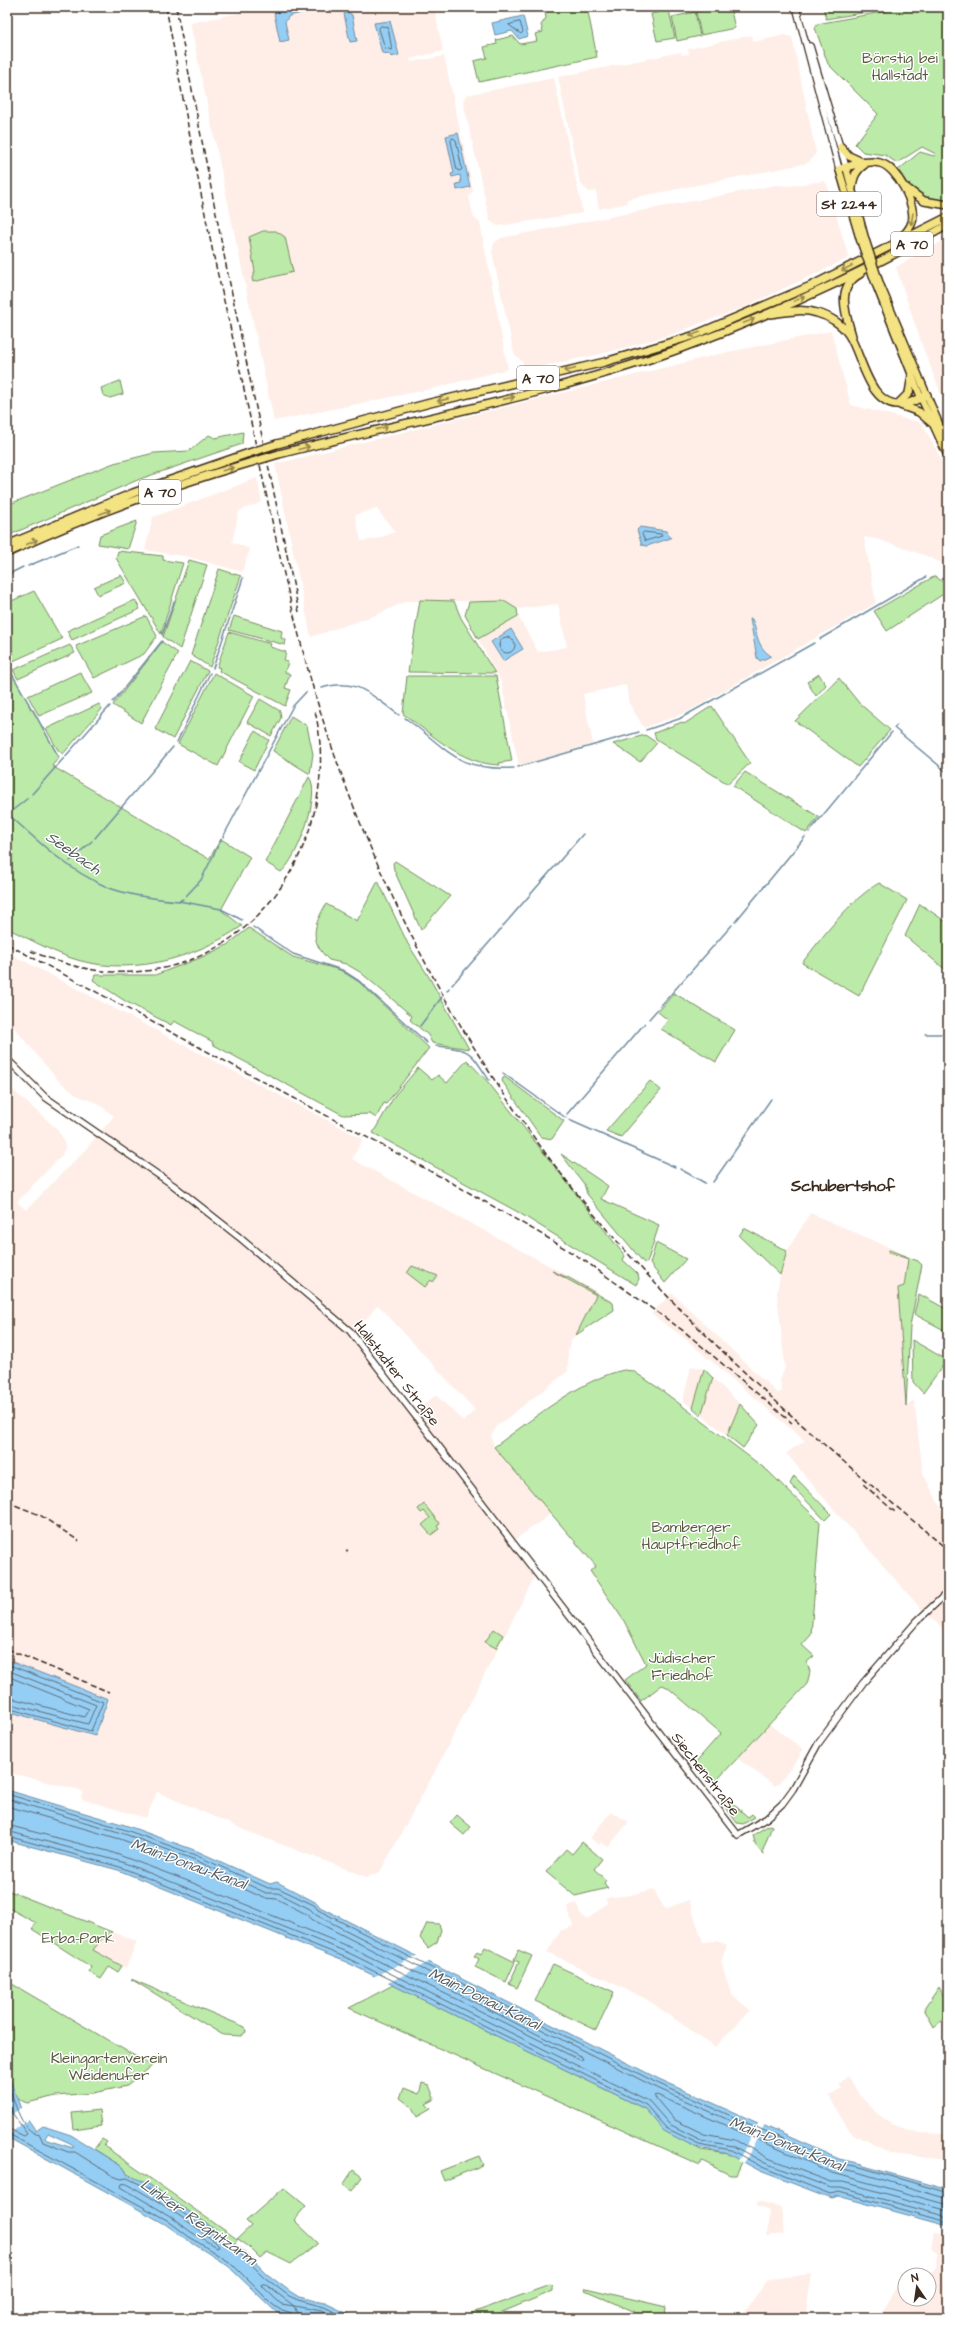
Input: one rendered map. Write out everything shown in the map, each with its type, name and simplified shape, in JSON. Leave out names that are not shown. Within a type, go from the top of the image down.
[{"type":"highway","points":[[841,147],[849,156],[866,162],[884,164],[914,196],[924,201],[948,205]]},
{"type":"highway","points":[[842,168],[866,162]]},
{"type":"highway","points":[[852,188],[854,175],[866,162]]},
{"type":"highway","points":[[882,251],[904,235],[912,222],[912,204],[901,183]]},
{"type":"highway","name":"A 70","points":[[7,553],[56,528],[140,490],[277,444],[342,426],[605,362],[657,347],[759,309],[882,251],[948,217]]},
{"type":"highway","name":"A 70","points":[[67,523],[177,485],[279,454],[522,395],[676,350],[764,315],[877,262],[948,225]]},
{"type":"highway","points":[[854,346],[844,307],[845,290],[853,279],[877,262]]},
{"type":"highway","points":[[764,315],[795,311],[815,312],[837,323],[849,335],[877,393],[889,403],[898,404],[908,403],[924,397]]},
{"type":"highway","points":[[898,404],[909,393],[912,375]]},
{"type":"highway","points":[[898,404],[919,412],[932,423]]},
{"type":"highway","name":"A 70","points":[[7,545],[56,528]]},
{"type":"main road","name":"St 2244","points":[[796,7],[862,239],[912,375],[948,445]]},
{"type":"main road","name":"St 2244","points":[[799,7],[827,106],[841,147],[842,168],[852,188],[862,239]]},
{"type":"main road","name":"St 2244","points":[[878,285],[924,397],[932,423],[948,458]]},
{"type":"main road","name":"Hallstadter Straße","points":[[8,1060],[45,1097],[94,1132],[174,1185],[244,1241],[350,1331],[656,1729]]},
{"type":"main road","name":"Siechenstraße","points":[[656,1729],[738,1835],[767,1818],[781,1806],[794,1789],[818,1744],[862,1683],[916,1622],[948,1592]]},
{"type":"shaded area","points":[[270,7],[434,7],[443,51],[410,59],[411,62],[444,56],[473,190],[469,197],[474,218],[480,223],[508,369],[435,388],[274,421],[190,23]]},
{"type":"shaded area","points":[[752,35],[754,42],[785,35],[792,37],[816,153],[808,163],[627,199],[627,203],[599,209],[596,191],[589,192],[580,183],[558,77],[681,52],[682,55],[689,54],[688,49]]},
{"type":"shaded area","points":[[554,78],[583,213],[498,226],[490,221],[463,101],[466,95]]},
{"type":"shaded area","points":[[824,181],[827,184],[849,258],[742,308],[667,336],[601,354],[524,370],[523,363],[514,353],[492,252],[494,243],[501,238],[776,185],[788,186]]},
{"type":"shaded area","points":[[948,238],[948,412],[922,345],[896,267]]},
{"type":"shaded area","points":[[831,331],[851,405],[922,423],[948,472],[948,561],[944,564],[924,555],[880,540],[864,537],[876,603],[687,712],[644,728],[630,705],[626,685],[583,694],[593,744],[519,766],[501,682],[478,639],[518,616],[538,652],[567,647],[558,604],[517,609],[504,601],[407,601],[376,615],[311,637],[275,464],[719,354]],"holes":[[[376,508],[395,532],[376,539],[361,541],[355,515]]]},
{"type":"shaded area","points":[[257,478],[262,502],[239,511],[232,542],[250,549],[242,572],[189,557],[145,550],[153,517]]},
{"type":"shaded area","points":[[7,952],[363,1139],[352,1159],[598,1292],[579,1332],[572,1339],[568,1351],[568,1371],[497,1426],[491,1436],[494,1447],[552,1513],[509,1544],[534,1577],[432,1777],[380,1872],[367,1877],[249,1832],[157,1792],[146,1818],[81,1799],[83,1791],[7,1772],[7,1085],[56,1128],[64,1140],[65,1147],[62,1155],[17,1202],[26,1210],[84,1151],[114,1116],[97,1103],[76,1095],[57,1079],[12,1025],[7,1016]],"holes":[[[378,1305],[475,1410],[463,1421],[436,1395],[411,1414],[352,1336]]]},
{"type":"shaded area","points":[[810,1213],[909,1256],[904,1286],[898,1289],[906,1406],[914,1400],[923,1473],[948,1522],[948,1633],[924,1612],[786,1453],[805,1441],[682,1336],[651,1314],[672,1293],[774,1390],[778,1393],[782,1391],[780,1380],[785,1368],[777,1293],[780,1275],[787,1251]]},
{"type":"shaded area","points":[[691,1366],[704,1369],[693,1408],[683,1401]]},
{"type":"shaded area","points":[[713,1378],[740,1404],[727,1435],[701,1415]]},
{"type":"shaded area","points":[[769,1724],[803,1749],[799,1754],[800,1756],[778,1785],[777,1784],[775,1786],[737,1758]]},
{"type":"shaded area","points":[[611,1812],[629,1822],[608,1847],[601,1842],[599,1845],[590,1838]]},
{"type":"shaded area","points":[[653,1889],[665,1909],[689,1900],[703,1942],[717,1941],[727,1945],[721,1962],[732,1995],[750,2010],[715,2047],[646,1999],[547,1952],[560,1931],[573,1926],[567,1906],[577,1903],[580,1913],[587,1920],[607,1903],[606,1898],[631,1895]]},
{"type":"shaded area","points":[[112,1932],[137,1941],[126,1968],[93,1950],[101,1940]]},
{"type":"shaded area","points":[[849,2075],[862,2098],[881,2117],[897,2126],[920,2133],[948,2134],[948,2160],[891,2154],[853,2134],[846,2126],[829,2096],[842,2089],[839,2084]]},
{"type":"shaded area","points":[[758,2201],[781,2207],[784,2234],[767,2236],[769,2211],[756,2206]]},
{"type":"shaded area","points":[[934,2232],[948,2237],[948,2318],[877,2318],[897,2286],[897,2307],[937,2307],[937,2252],[931,2248]]},
{"type":"shaded area","points":[[812,2274],[805,2318],[739,2318],[767,2281],[776,2278]]},
{"type":"green space","points":[[544,7],[587,7],[597,57],[479,82],[474,61],[487,58],[484,47],[497,44],[496,40],[513,36],[520,44],[537,41],[535,34],[543,32],[541,25],[546,18]]},
{"type":"green space","points":[[721,7],[730,7],[735,28],[701,35],[696,12]]},
{"type":"green space","points":[[823,7],[871,7],[873,11],[826,19]]},
{"type":"green space","name":"Börstig bei Hallstadt","points":[[886,7],[948,7],[948,201],[932,200],[918,193],[897,171],[920,152],[934,156],[936,154],[922,147],[897,163],[885,155],[863,152],[855,144],[878,114],[828,64],[815,28],[817,24],[887,11]]},
{"type":"green space","points":[[669,10],[675,38],[657,41],[651,14]]},
{"type":"green space","points":[[695,12],[700,36],[677,41],[672,17]]},
{"type":"green space","points":[[263,231],[276,231],[285,237],[293,272],[253,282],[252,278],[255,272],[249,237]]},
{"type":"green space","points":[[120,381],[123,394],[110,398],[103,395],[101,388]]},
{"type":"green space","points":[[243,432],[242,444],[140,479],[7,536],[7,505],[114,463],[154,453],[189,451],[209,435],[215,438]]},
{"type":"green space","points":[[137,521],[128,549],[98,544],[100,535]]},
{"type":"green space","points":[[118,551],[163,556],[163,560],[183,563],[161,634],[116,558]]},
{"type":"green space","points":[[189,560],[207,565],[180,649],[163,637]]},
{"type":"green space","points":[[219,569],[241,576],[210,667],[191,655]]},
{"type":"green space","points":[[121,575],[126,583],[98,595],[94,587]]},
{"type":"green space","points":[[935,576],[948,586],[948,591],[887,631],[874,611]]},
{"type":"green space","points":[[34,591],[62,639],[11,662],[7,654],[7,603]]},
{"type":"green space","points":[[135,600],[140,609],[72,640],[67,631]]},
{"type":"green space","points":[[420,600],[454,601],[461,618],[495,673],[408,672]]},
{"type":"green space","points":[[504,601],[517,609],[518,616],[478,639],[465,615],[469,602]]},
{"type":"green space","points":[[146,616],[157,636],[144,654],[94,678],[76,646]]},
{"type":"green space","points":[[234,616],[282,631],[281,638],[286,640],[285,645],[229,630]]},
{"type":"green space","points":[[229,632],[271,644],[270,647],[286,652],[284,661],[288,662],[285,672],[290,674],[285,688],[291,690],[285,706],[219,671],[220,668],[217,667]]},
{"type":"green space","points":[[162,642],[178,653],[141,723],[113,705]]},
{"type":"green space","points":[[70,645],[75,653],[18,679],[13,670]]},
{"type":"green space","points":[[190,661],[208,671],[173,739],[155,729]]},
{"type":"green space","points":[[7,665],[59,757],[52,766],[209,859],[221,839],[250,857],[221,910],[242,926],[223,938],[181,956],[158,962],[113,966],[90,963],[68,957],[7,928]]},
{"type":"green space","points":[[80,672],[92,693],[39,716],[28,696]]},
{"type":"green space","points":[[214,673],[254,696],[218,766],[178,744]]},
{"type":"green space","points":[[819,674],[826,685],[816,696],[807,682]]},
{"type":"green space","points":[[407,676],[496,676],[512,761],[499,763],[500,765],[472,760],[448,747],[403,714]]},
{"type":"green space","points":[[839,678],[859,703],[890,730],[858,767],[795,721]]},
{"type":"green space","points":[[260,699],[280,711],[281,718],[271,736],[247,722]]},
{"type":"green space","points":[[99,704],[102,709],[63,754],[58,750],[46,729]]},
{"type":"green space","points":[[712,706],[750,763],[728,784],[656,739],[654,733],[682,722],[684,724]]},
{"type":"green space","points":[[291,716],[307,726],[313,754],[310,774],[273,751]]},
{"type":"green space","points":[[255,731],[269,740],[254,770],[239,762]]},
{"type":"green space","points":[[645,735],[657,743],[640,762],[613,744]]},
{"type":"green space","points":[[745,772],[819,817],[806,833],[733,786]]},
{"type":"green space","points":[[309,777],[312,785],[312,797],[306,826],[294,854],[281,872],[265,862]]},
{"type":"green space","points":[[395,861],[450,896],[421,930],[394,870],[393,863]]},
{"type":"green space","points":[[378,881],[408,944],[429,977],[469,1049],[432,1043],[428,1035],[410,1020],[412,1016],[360,972],[346,964],[329,960],[318,946],[315,932],[316,926],[326,904],[357,921]]},
{"type":"green space","points":[[879,883],[907,900],[859,996],[802,963],[847,909],[868,890]]},
{"type":"green space","points":[[920,904],[948,923],[948,972],[905,936]]},
{"type":"green space","points":[[249,928],[293,957],[340,970],[359,982],[429,1048],[386,1104],[384,1103],[376,1118],[370,1114],[343,1115],[212,1044],[213,1042],[174,1021],[171,1025],[125,1001],[93,980],[95,975],[155,975],[200,958],[227,945]]},
{"type":"green space","points":[[674,993],[735,1030],[716,1062],[661,1029],[668,1020],[658,1012]]},
{"type":"green space","points":[[467,1060],[488,1082],[625,1256],[623,1260],[638,1274],[639,1279],[636,1285],[516,1211],[373,1133],[395,1095],[418,1068],[432,1080],[438,1075],[447,1083]]},
{"type":"green space","points":[[505,1077],[564,1121],[552,1139],[541,1137],[502,1081]]},
{"type":"green space","points":[[650,1081],[661,1090],[621,1137],[606,1131]]},
{"type":"green space","points":[[561,1154],[608,1186],[601,1199],[659,1225],[647,1263],[643,1262],[587,1194],[584,1184]]},
{"type":"green space","points":[[744,1228],[787,1251],[780,1275],[739,1236]]},
{"type":"green space","points":[[656,1243],[686,1259],[665,1283],[650,1264]]},
{"type":"green space","points":[[889,1250],[918,1261],[922,1265],[910,1326],[906,1406],[898,1288],[904,1286],[908,1259],[888,1252]]},
{"type":"green space","points":[[412,1266],[438,1276],[433,1282],[431,1280],[425,1287],[407,1273]]},
{"type":"green space","points":[[552,1271],[569,1278],[613,1303],[614,1310],[576,1335],[596,1295]]},
{"type":"green space","points":[[919,1294],[948,1310],[948,1326],[944,1330],[914,1314]]},
{"type":"green space","points":[[912,1340],[947,1360],[923,1393],[913,1382]]},
{"type":"green space","points":[[704,1369],[713,1378],[701,1415],[693,1408]]},
{"type":"green space","name":"Bamberger Hauptfriedhof","points":[[624,1370],[633,1371],[660,1389],[768,1471],[820,1522],[811,1635],[802,1645],[814,1656],[807,1662],[810,1672],[807,1684],[716,1781],[695,1763],[721,1733],[667,1687],[662,1685],[641,1701],[625,1680],[646,1664],[624,1621],[590,1571],[596,1566],[494,1447],[556,1402],[574,1391],[591,1382]]},
{"type":"green space","points":[[740,1404],[759,1425],[743,1448],[727,1435]]},
{"type":"green space","points":[[794,1476],[831,1514],[825,1520],[790,1484]]},
{"type":"green space","points":[[424,1504],[440,1524],[437,1526],[439,1529],[431,1535],[422,1525],[430,1518],[424,1511],[421,1513],[418,1509]]},
{"type":"green space","points":[[494,1629],[503,1635],[496,1648],[485,1642]]},
{"type":"green space","points":[[723,1795],[748,1817],[752,1814],[755,1817],[743,1824],[737,1823],[719,1798]]},
{"type":"green space","points":[[457,1815],[471,1827],[464,1835],[450,1823]]},
{"type":"green space","points":[[769,1825],[772,1826],[763,1850],[764,1855],[756,1846],[753,1835]]},
{"type":"green space","points":[[582,1842],[602,1859],[594,1869],[606,1880],[604,1883],[608,1888],[575,1896],[546,1872],[566,1849],[572,1854]]},
{"type":"green space","name":"Erba-Park","points":[[7,1890],[112,1932],[101,1940],[93,1950],[122,1966],[118,1972],[109,1967],[101,1979],[89,1972],[91,1967],[32,1929],[36,1923],[7,1907]]},
{"type":"green space","points":[[427,1923],[439,1924],[441,1930],[437,1942],[428,1948],[420,1938]]},
{"type":"green space","points":[[485,1947],[515,1962],[506,1982],[475,1967],[479,1959],[474,1956],[477,1952],[481,1954]]},
{"type":"green space","points":[[518,1950],[532,1956],[517,1988],[509,1984],[519,1962],[514,1960]]},
{"type":"green space","points":[[553,1964],[614,1992],[596,2030],[535,2001]]},
{"type":"green space","points":[[131,1979],[245,2027],[246,2032],[241,2036],[223,2035]]},
{"type":"green space","name":"Kleingartenverein Weidenufer","points":[[7,1981],[152,2066],[127,2086],[93,2093],[56,2096],[27,2103],[7,2095]]},
{"type":"green space","points":[[393,1985],[645,2109],[667,2132],[701,2150],[729,2154],[743,2160],[736,2175],[730,2175],[702,2161],[700,2165],[349,2008]]},
{"type":"green space","points":[[939,1987],[948,2005],[948,2015],[934,2027],[924,2009]]},
{"type":"green space","points":[[422,2083],[429,2085],[434,2098],[426,2104],[431,2109],[417,2117],[412,2107],[400,2098],[404,2088],[419,2094]]},
{"type":"green space","points":[[99,2110],[101,2126],[74,2130],[72,2113]]},
{"type":"green space","points":[[102,2139],[107,2142],[104,2146],[237,2239],[251,2226],[246,2221],[284,2188],[306,2206],[294,2220],[318,2243],[291,2264],[267,2252],[260,2258],[248,2246],[238,2239],[234,2244],[206,2223],[127,2174],[121,2166],[94,2149]]},
{"type":"green space","points":[[479,2156],[483,2165],[444,2181],[440,2171]]},
{"type":"green space","points":[[353,2170],[362,2177],[352,2191],[343,2185]]},
{"type":"green space","points":[[550,2285],[553,2287],[553,2291],[488,2318],[458,2318]]},
{"type":"green space","points":[[586,2288],[666,2307],[665,2318],[649,2318],[585,2290]]},
{"type":"water","points":[[296,7],[327,7],[289,16],[285,22],[289,40],[280,42],[274,13]]},
{"type":"water","points":[[348,12],[352,15],[357,41],[350,42],[344,14]]},
{"type":"water","points":[[523,16],[528,36],[519,39],[512,31],[495,35],[492,23]]},
{"type":"water","points":[[390,21],[399,55],[391,57],[390,54],[382,53],[374,23]]},
{"type":"water","points":[[458,133],[470,187],[457,190],[456,184],[461,183],[460,175],[452,177],[451,174],[454,173],[446,136]]},
{"type":"water","points":[[640,527],[666,531],[671,538],[647,546],[642,545],[637,530]]},
{"type":"water","points":[[750,619],[752,619],[760,644],[771,656],[760,661],[757,658]]},
{"type":"water","points":[[511,629],[523,649],[503,661],[491,642]]},
{"type":"water","points":[[7,1660],[108,1699],[95,1736],[7,1711]]},
{"type":"water","name":"Main-Donau-Kanal","points":[[7,1790],[125,1825],[197,1851],[270,1884],[277,1882],[317,1903],[320,1907],[659,2079],[839,2159],[862,2164],[864,2166],[948,2190],[948,2226],[838,2196],[831,2198],[760,2171],[729,2154],[695,2147],[664,2131],[645,2109],[346,1962],[118,1870],[7,1840]]},
{"type":"water","name":"Linker Regnitzarm","points":[[7,2071],[21,2109],[36,2131],[43,2126],[71,2135],[121,2166],[127,2174],[150,2185],[206,2223],[246,2253],[267,2274],[291,2292],[299,2297],[325,2303],[357,2318],[297,2318],[277,2313],[228,2266],[165,2224],[7,2137]],"holes":[[[48,2133],[73,2145],[73,2148],[47,2140],[45,2138]]]},
{"type":"pier","points":[[418,1955],[431,1961],[386,1984],[373,1977]]},
{"type":"pier","points":[[22,2107],[30,2118],[7,2136],[7,2118]]},
{"type":"pier","points":[[759,2121],[765,2124],[744,2163],[738,2161]]},
{"type":"waterway","points":[[28,566],[78,545]]},
{"type":"waterway","points":[[944,566],[948,563]]},
{"type":"waterway","points":[[7,575],[23,567]]},
{"type":"waterway","points":[[820,639],[926,577]]},
{"type":"waterway","points":[[213,668],[243,578]]},
{"type":"waterway","points":[[162,635],[174,602]]},
{"type":"waterway","points":[[113,702],[162,641]]},
{"type":"waterway","points":[[646,730],[679,719],[814,643]]},
{"type":"waterway","points":[[7,665],[29,704]]},
{"type":"waterway","points":[[177,742],[210,673]]},
{"type":"waterway","points":[[322,688],[334,685],[355,686],[372,695],[399,715]]},
{"type":"waterway","points":[[223,837],[293,706],[306,692]]},
{"type":"waterway","points":[[29,705],[31,709]]},
{"type":"waterway","points":[[32,794],[110,706]]},
{"type":"waterway","points":[[33,710],[57,754]]},
{"type":"waterway","points":[[405,718],[443,748],[464,761],[478,766],[514,768]]},
{"type":"waterway","points":[[897,725],[894,728],[948,773]]},
{"type":"waterway","points":[[518,767],[639,732]]},
{"type":"waterway","points":[[809,832],[892,732]]},
{"type":"waterway","points":[[95,838],[173,747]]},
{"type":"waterway","points":[[13,810],[28,798]]},
{"type":"waterway","name":"Seebach","points":[[7,813],[67,864],[80,873],[107,887],[133,895],[179,901],[183,899]]},
{"type":"waterway","points":[[503,926],[583,834]]},
{"type":"waterway","points":[[735,922],[805,837]]},
{"type":"waterway","points":[[186,896],[201,880],[221,840]]},
{"type":"waterway","points":[[70,861],[92,841]]},
{"type":"waterway","points":[[179,901],[221,909],[242,920]]},
{"type":"waterway","points":[[649,1019],[732,925]]},
{"type":"waterway","points":[[253,927],[293,954],[342,970],[359,981],[427,1043]]},
{"type":"waterway","points":[[452,985],[501,929]]},
{"type":"waterway","points":[[420,1026],[442,997]]},
{"type":"waterway","points":[[567,1114],[645,1023]]},
{"type":"waterway","points":[[925,1034],[948,1034]]},
{"type":"waterway","points":[[436,1046],[457,1048],[469,1053],[478,1063],[489,1080]]},
{"type":"waterway","points":[[503,1073],[566,1118]]},
{"type":"waterway","points":[[713,1182],[771,1099]]},
{"type":"waterway","points":[[569,1120],[675,1167]]},
{"type":"waterway","points":[[680,1169],[705,1183]]},
{"type":"railway","points":[[166,7],[215,262],[294,617],[314,691],[333,752],[381,871],[408,929],[438,986],[470,1041],[541,1147],[585,1204],[632,1258],[681,1310],[732,1360],[838,1457],[948,1550]]},
{"type":"railway","points":[[176,7],[226,265],[299,612]]},
{"type":"railway","points":[[31,951],[81,968],[107,972],[133,972],[179,964],[220,946],[255,918],[283,884],[304,845],[317,802],[321,756],[315,711]]},
{"type":"railway","points":[[7,944],[454,1184],[543,1235],[585,1261],[685,1332],[792,1423]]},
{"type":"railway","points":[[863,1484],[895,1512]]},
{"type":"railway","points":[[7,1502],[40,1515],[79,1541]]},
{"type":"railway","points":[[7,1649],[109,1692]]},
{"type":"district","name":"Schubertshof","points":[[843,1185]]},
{"type":"park label","name":"Jüdischer Friedhof","points":[[682,1666]]}]
